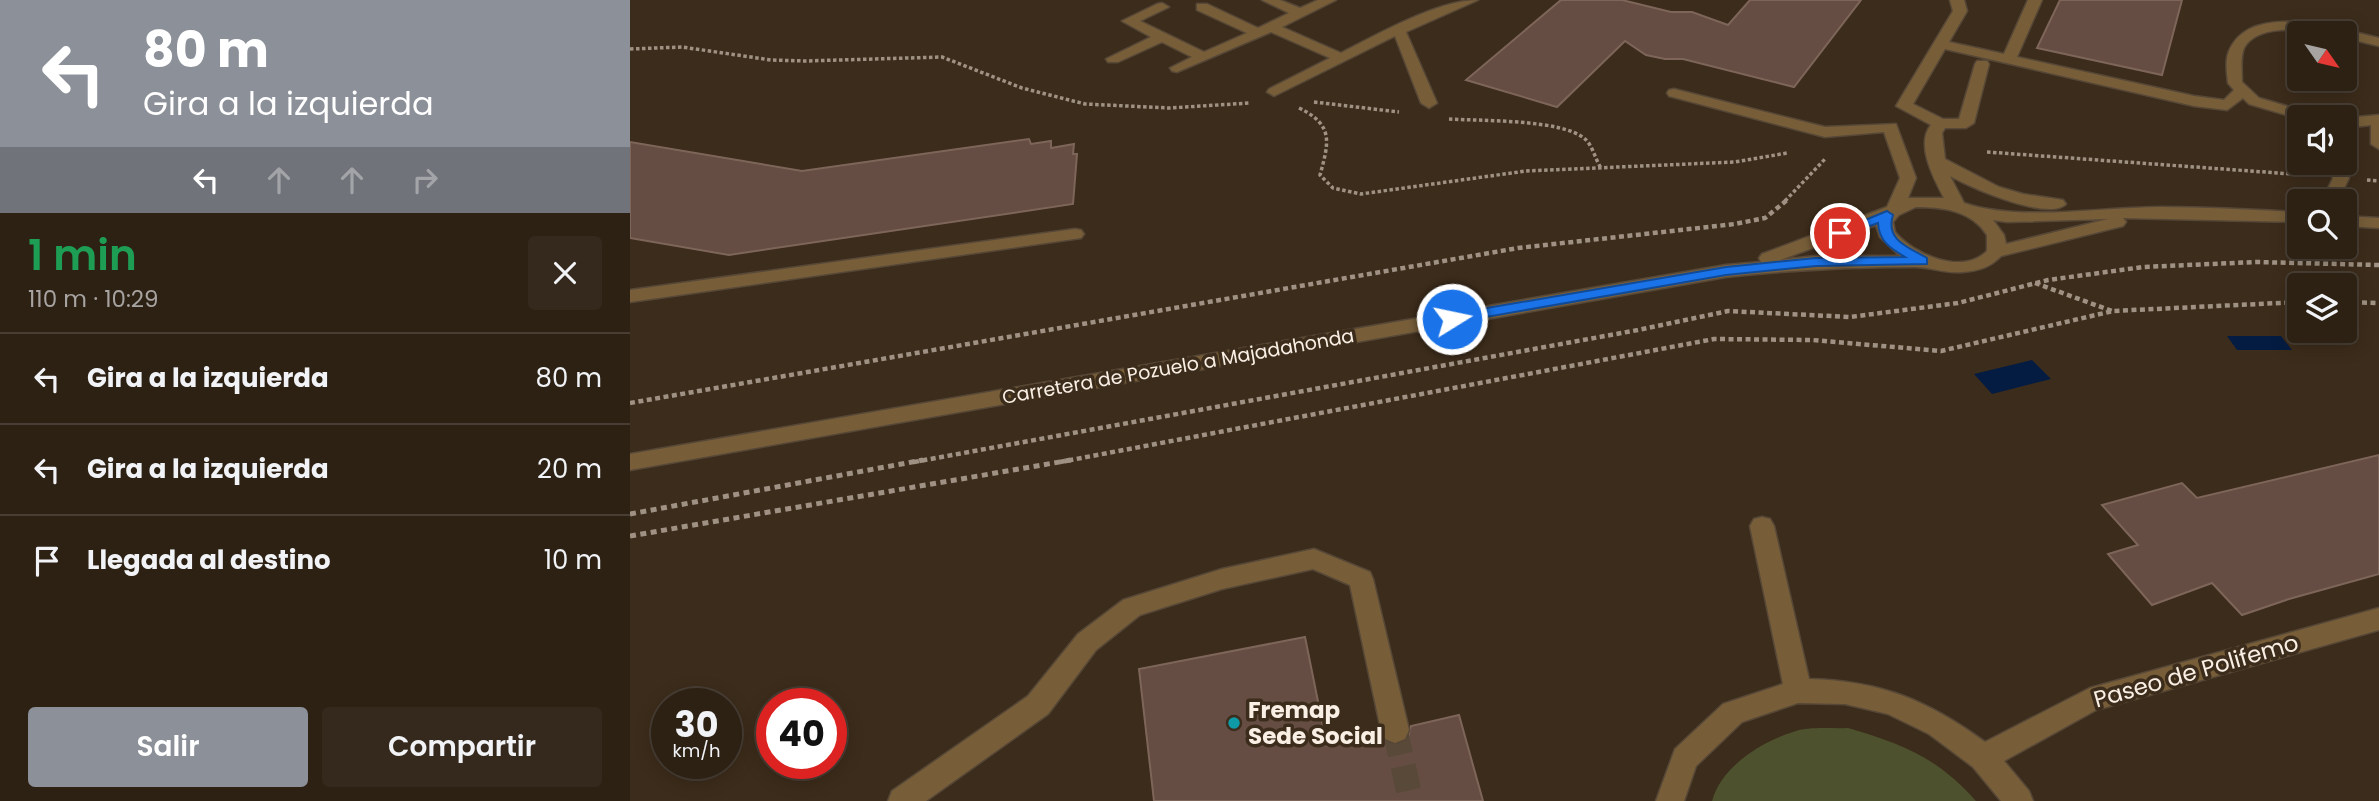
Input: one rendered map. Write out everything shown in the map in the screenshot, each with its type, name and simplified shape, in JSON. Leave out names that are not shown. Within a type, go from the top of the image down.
[{"type":"street","points":[[1269,0],[1300,13]]},
{"type":"street","points":[[1177,68],[1329,0]]},
{"type":"street","points":[[1274,92],[1399,30],[1471,0]]},
{"type":"street","points":[[1890,127],[1960,11],[1957,0]]},
{"type":"street","points":[[2008,60],[2035,0]]},
{"type":"street","points":[[1162,7],[1129,21],[1204,57]]},
{"type":"street","points":[[1202,7],[1342,58]]},
{"type":"street","points":[[2287,27],[2273,26],[2245,36],[2235,51],[2235,83],[2253,100],[2287,111]]},
{"type":"street","points":[[1399,30],[1429,103]]},
{"type":"street","points":[[1113,59],[1161,37]]},
{"type":"street","points":[[2357,37],[2379,42]]},
{"type":"street","points":[[1941,44],[2194,101],[2227,105],[2243,90]]},
{"type":"street","points":[[1904,106],[1941,124],[1966,123],[1982,64]]},
{"type":"street","points":[[1674,93],[1825,132],[1890,127]]},
{"type":"street","points":[[2357,123],[2379,123],[2379,144]]},
{"type":"street","points":[[1890,127],[1908,178],[1884,224],[1886,234],[1893,244],[1922,261],[1958,267],[1975,265],[1988,260],[1996,252],[1999,244],[1997,234],[1990,225],[1962,208],[1943,183],[1934,154],[1934,132],[1941,124]]},
{"type":"street","points":[[1934,154],[1978,186],[2025,201],[2161,212]]},
{"type":"street","points":[[2336,189],[2341,178],[2339,175]]},
{"type":"street","name":"Carretera de Pozuelo a Majadahonda","points":[[1726,271],[1817,242],[1913,202],[1935,202],[1962,208]]},
{"type":"street","points":[[1962,208],[2007,217],[2161,212],[2287,215]]},
{"type":"street","points":[[1996,252],[2161,212]]},
{"type":"street","points":[[2357,221],[2379,223]]},
{"type":"street","points":[[630,296],[1075,234]]},
{"type":"street","name":"Carretera de Pozuelo a Majadahonda","points":[[630,461],[1726,271],[1816,262],[1922,261]]},
{"type":"street","points":[[1762,526],[1798,691]]},
{"type":"street","points":[[902,801],[1038,705],[1087,642],[1132,607],[1222,579],[1314,559],[1361,579],[1395,730]]},
{"type":"street","name":"Paseo de Polifemo","points":[[1983,758],[2090,700],[2379,619]]},
{"type":"street","points":[[1670,801],[1685,758],[1733,713],[1798,691],[1845,692],[1892,704],[1939,725],[1983,758],[2019,801]]},
{"type":"path","points":[[630,49],[682,47],[771,60],[805,61],[942,57],[1022,88],[1085,104],[1178,108],[1254,103]]},
{"type":"path","points":[[1297,107],[1310,112],[1325,126],[1329,135],[1320,175],[1333,188],[1361,194],[1526,171],[1735,162],[1793,152]]},
{"type":"path","points":[[1934,154],[2379,181]]},
{"type":"path","points":[[630,403],[1518,248],[1765,218],[1798,190],[1827,157]]},
{"type":"path","points":[[630,514],[1728,312],[1850,317],[1958,303],[2035,283],[2143,267],[2256,262],[2379,265]]},
{"type":"path","points":[[2035,283],[2113,311]]},
{"type":"path","points":[[2357,302],[2379,303]]},
{"type":"path","points":[[630,536],[1155,446],[1714,339],[1812,340],[1941,351],[2113,311],[2287,303]]},
{"type":"green space","points":[[1848,728],[1918,754],[1947,773],[1976,801],[1712,801],[1717,788],[1734,766],[1768,742],[1799,730]]},
{"type":"water","points":[[2227,336],[2281,336],[2292,350],[2237,350]]},
{"type":"water","points":[[2032,360],[2051,379],[1992,394],[1974,374]]},
{"type":"building","points":[[1561,0],[1622,0],[1671,12],[1692,12],[1728,25],[1750,0],[1861,0],[1794,87],[1683,59],[1646,55],[1625,41],[1557,107],[1466,80]]},
{"type":"building","points":[[2060,0],[2182,0],[2162,75],[2037,48]]},
{"type":"building","points":[[1029,139],[1031,144],[1051,141],[1051,148],[1074,144],[1073,154],[1077,154],[1073,204],[729,255],[630,238],[630,142],[802,171]]},
{"type":"building","points":[[2379,455],[2379,574],[2242,615],[2212,583],[2152,605],[2108,554],[2138,545],[2102,505],[2182,483],[2197,498]]},
{"type":"building","name":"Fremap Sede Social","points":[[1305,637],[1327,746],[1380,733],[1384,741],[1396,745],[1407,740],[1411,726],[1459,715],[1483,801],[1154,801],[1139,669]]},
{"type":"tunnel","points":[[1395,730],[1411,801]]},
{"type":"place","name":"Fremap Sede Social","points":[[1234,723]]},
{"type":"route","points":[[1452,319],[1726,271],[1816,262],[1922,261],[1893,244],[1886,234],[1884,224],[1887,215],[1840,233]]}]
